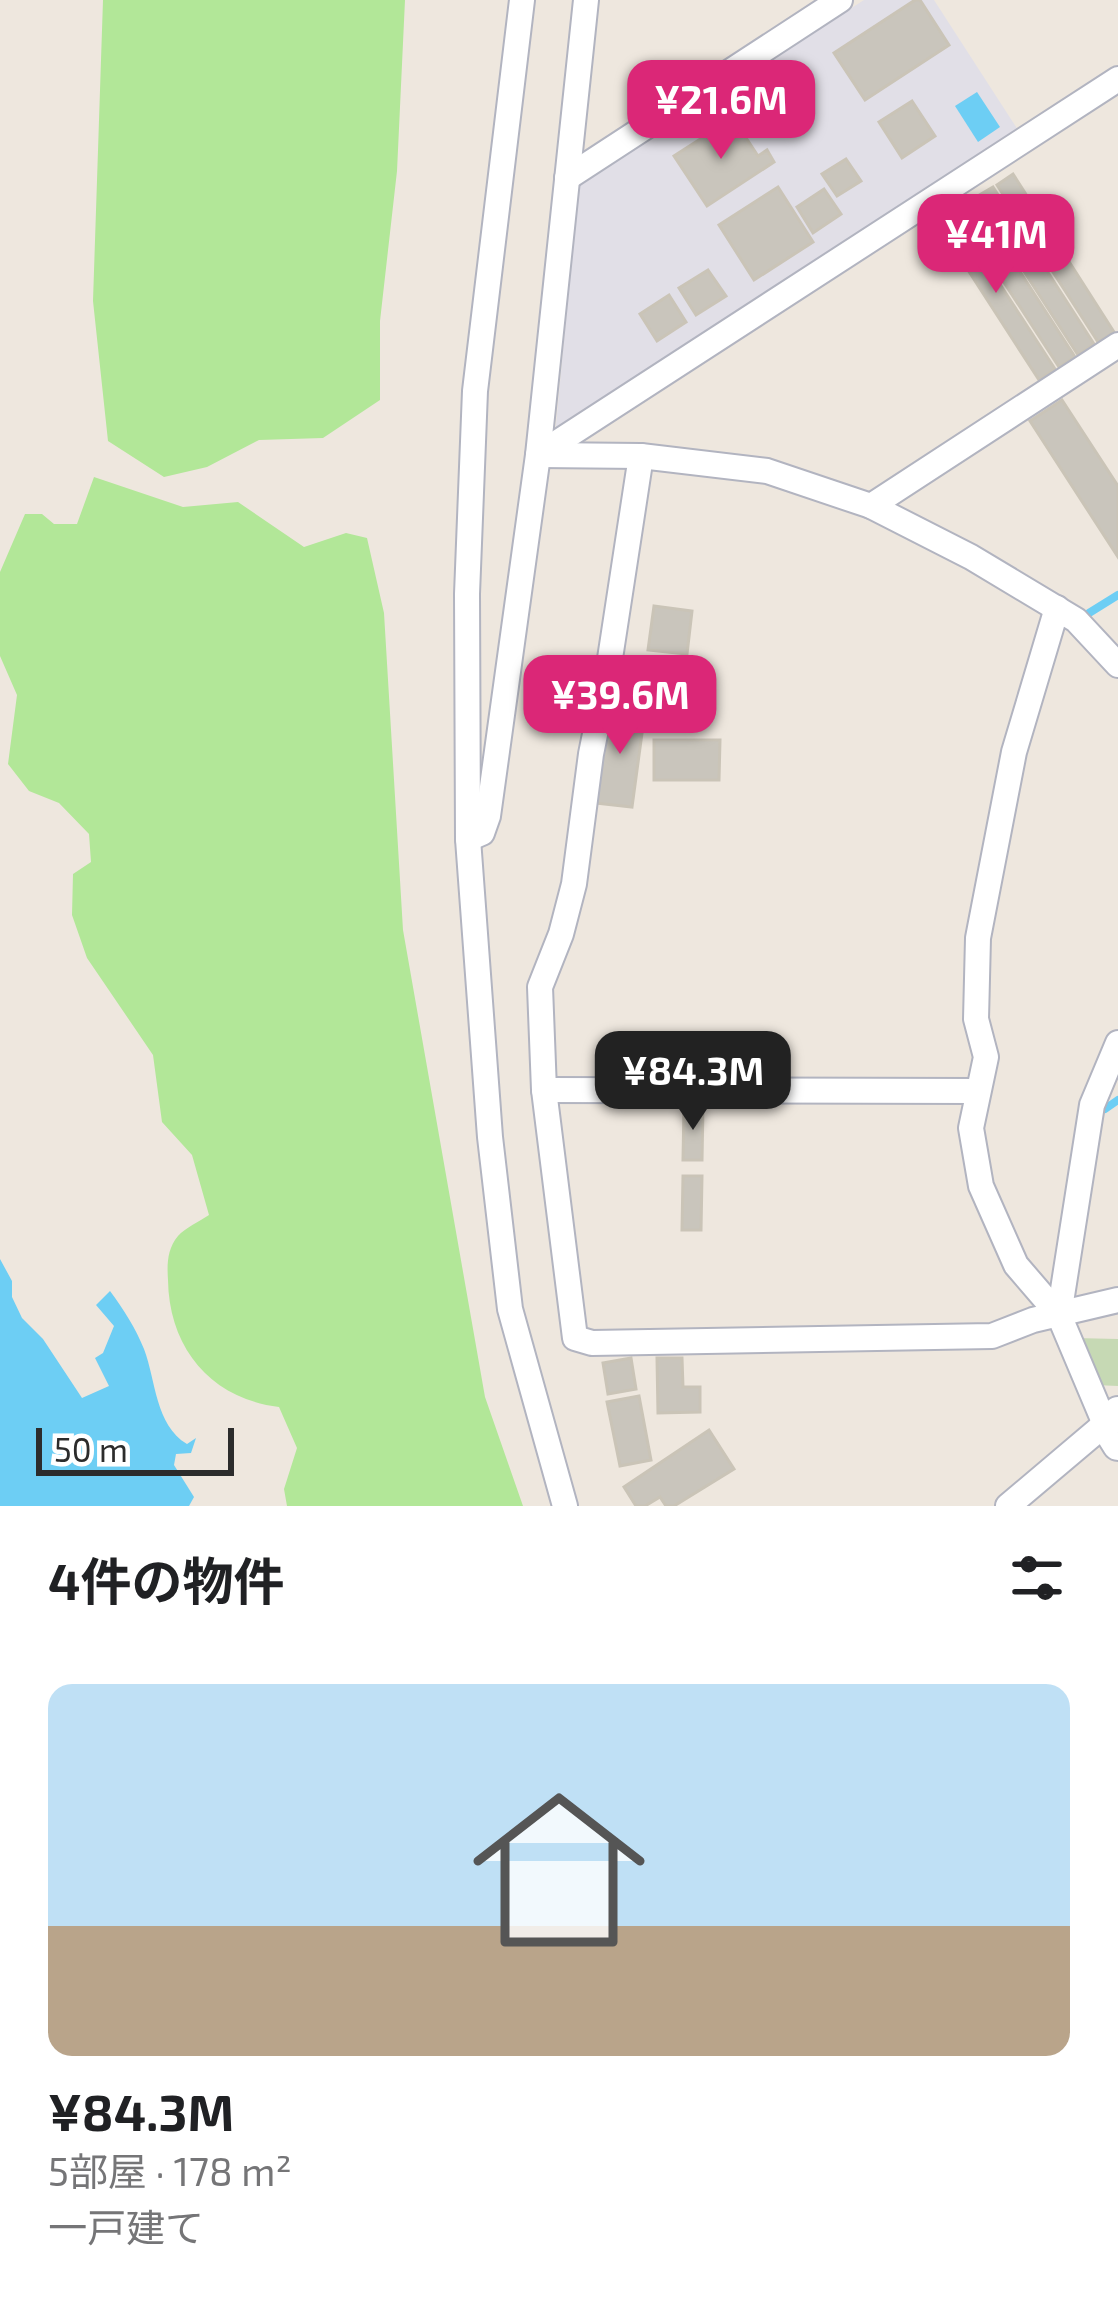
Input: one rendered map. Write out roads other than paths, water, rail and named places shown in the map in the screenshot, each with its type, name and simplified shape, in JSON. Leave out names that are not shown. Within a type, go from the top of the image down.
[{"type":"street","points":[[522,0],[475,391],[467,594],[468,839],[490,1137],[510,1309],[565,1506]]},
{"type":"street","points":[[468,839],[482,833],[488,816],[538,455],[586,0]]},
{"type":"street","points":[[567,178],[840,0]]},
{"type":"street","points":[[538,455],[1118,79]]},
{"type":"street","points":[[871,506],[1118,345]]},
{"type":"street","points":[[538,455],[641,457],[767,471],[871,506],[971,557],[1076,620],[1118,665]]},
{"type":"street","points":[[641,457],[574,884],[540,987],[544,1090],[575,1338],[592,1343],[992,1336],[1033,1320],[1118,1300]]},
{"type":"street","points":[[1008,1506],[1114,1427],[1059,1315],[1016,1265],[980,1186],[971,1128],[986,1057],[976,1019],[977,938],[1014,752],[1057,608]]},
{"type":"street","points":[[1059,1315],[1092,1105],[1118,1043]]},
{"type":"street","points":[[544,1090],[978,1091]]},
{"type":"water","points":[[977,92],[1000,127],[978,142],[955,106]]},
{"type":"water","points":[[0,1259],[22,1318],[43,1339],[82,1398],[109,1386],[95,1358],[103,1353],[114,1326],[96,1305],[110,1291],[141,1341],[168,1426],[187,1444],[196,1438],[191,1453],[176,1454],[174,1465],[194,1497],[189,1506],[0,1506]]},
{"type":"waterway","points":[[1089,613],[1118,595]]},
{"type":"waterway","points":[[1105,1109],[1118,1100]]}]
